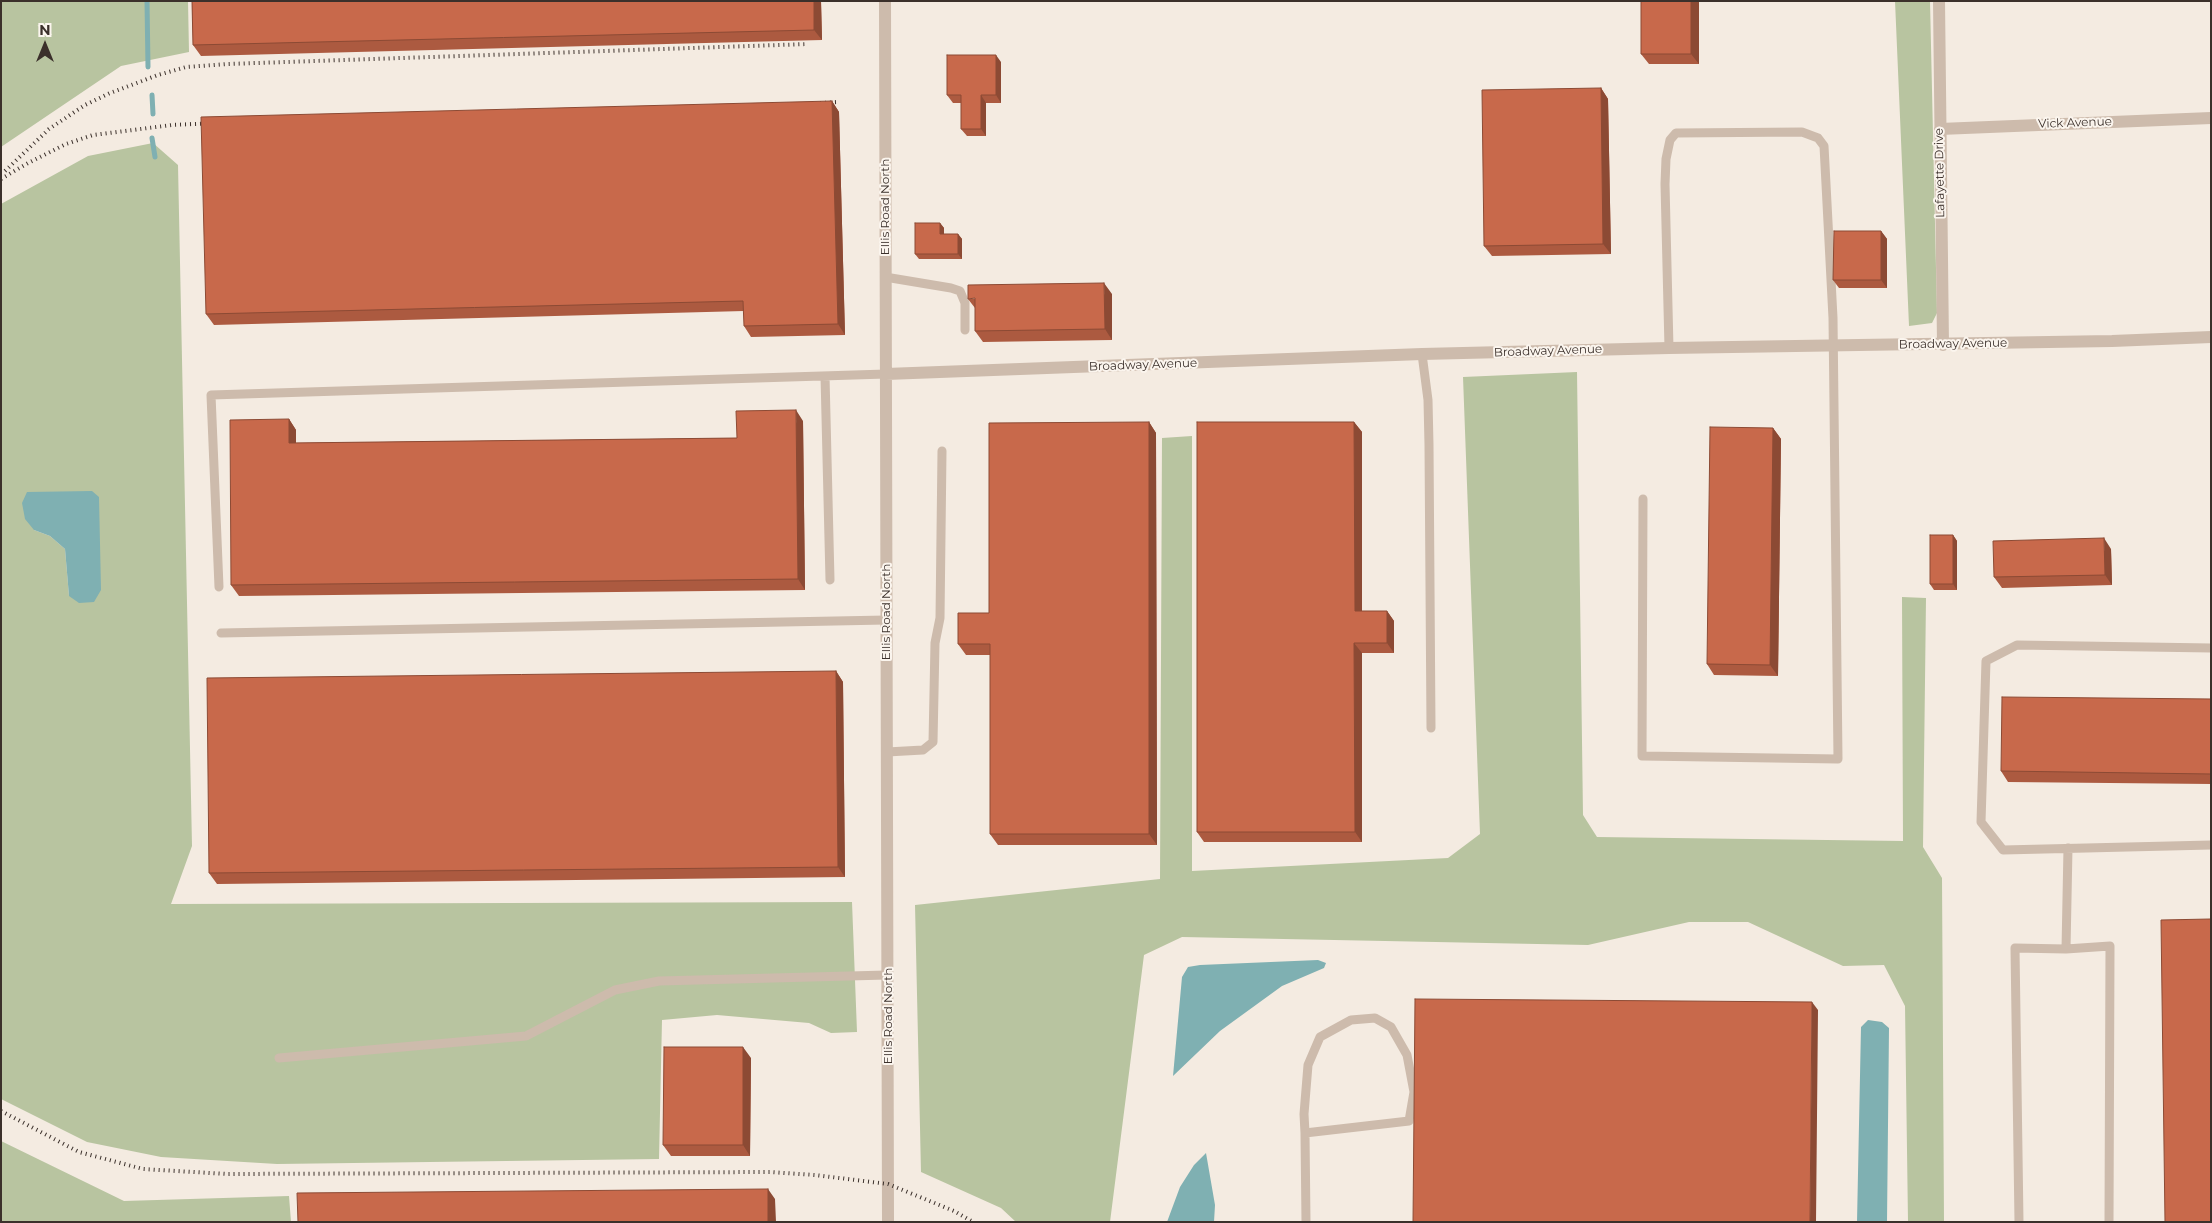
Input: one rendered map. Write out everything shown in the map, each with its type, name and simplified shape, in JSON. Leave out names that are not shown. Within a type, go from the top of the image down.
[{"type":"street","name":"Ellis Road North","points":[[885,1],[888,1222]]},
{"type":"street","name":"Lafayette Drive","points":[[1939,1],[1943,345]]},
{"type":"street","name":"Vick Avenue","points":[[1940,129],[2211,118]]},
{"type":"street","name":"Broadway Avenue","points":[[886,374],[1422,354],[1669,348],[1943,345],[2211,337]]},
{"type":"lane","points":[[1644,498],[1642,756],[1838,759],[1833,318],[1824,146],[1818,138],[1802,132],[1676,132],[1670,140],[1666,159],[1669,348]]},
{"type":"lane","points":[[885,278],[960,291],[965,303],[965,330]]},
{"type":"lane","points":[[1422,354],[1428,400],[1431,728]]},
{"type":"lane","points":[[219,587],[211,395],[886,374]]},
{"type":"lane","points":[[825,376],[830,580]]},
{"type":"lane","points":[[887,752],[923,750],[933,742],[935,643],[940,618],[942,451]]},
{"type":"lane","points":[[220,633],[886,620]]},
{"type":"lane","points":[[2211,648],[2017,645],[1986,661],[1981,822],[2003,850],[2211,845]]},
{"type":"lane","points":[[2066,949],[2068,848]]},
{"type":"lane","points":[[2019,1222],[2015,948],[2066,949],[2110,946],[2109,1222]]},
{"type":"lane","points":[[279,1058],[526,1036],[615,990],[659,981],[888,975]]},
{"type":"lane","points":[[1305,1133],[1409,1121],[1414,1092],[1407,1055],[1391,1027],[1375,1018],[1350,1020],[1320,1037],[1308,1065],[1305,1133],[1306,1222]]},
{"type":"green space","points":[[1,1],[188,1],[189,52],[121,66],[1,147]]},
{"type":"green space","points":[[1895,1],[1930,1],[1937,313],[1932,323],[1909,326]]},
{"type":"green space","points":[[153,143],[178,165],[192,846],[171,904],[852,902],[857,1032],[831,1033],[809,1023],[717,1015],[662,1020],[659,1159],[277,1164],[161,1157],[87,1142],[1,1099],[1,204],[88,156]],"holes":[[[99,497],[69,596],[65,549],[50,536],[34,530]]]},
{"type":"green space","points":[[1577,372],[1583,815],[1597,837],[1903,841],[1902,597],[1926,598],[1923,847],[1942,878],[1944,1222],[1908,1222],[1905,1006],[1884,965],[1843,966],[1748,922],[1689,922],[1588,945],[1182,937],[1144,955],[1110,1222],[1016,1222],[1001,1208],[921,1172],[915,905],[1160,879],[1162,438],[1192,436],[1192,871],[1448,858],[1480,834],[1463,377]]},
{"type":"green space","points":[[1,1141],[124,1201],[289,1196],[291,1222],[1,1222]]},
{"type":"water","points":[[92,491],[99,497],[101,590],[94,602],[79,603],[69,596],[65,549],[50,536],[34,530],[25,519],[22,503],[27,492]]},
{"type":"water","points":[[1318,960],[1326,963],[1324,968],[1282,986],[1220,1031],[1173,1076],[1182,977],[1188,967]]},
{"type":"water","points":[[1868,1020],[1882,1022],[1889,1028],[1887,1222],[1857,1222],[1861,1027]]},
{"type":"water","points":[[1206,1153],[1215,1205],[1214,1222],[1167,1222],[1180,1187],[1194,1165]]},
{"type":"building","points":[[192,1],[814,1],[814,30],[193,45]]},
{"type":"building","points":[[1641,1],[1691,1],[1691,54],[1641,54]]},
{"type":"building","points":[[947,55],[996,55],[996,95],[981,95],[981,129],[961,129],[961,95],[947,95]]},
{"type":"building","points":[[1601,88],[1603,244],[1484,246],[1482,90]]},
{"type":"building","points":[[832,101],[838,324],[744,326],[743,301],[206,314],[201,117]]},
{"type":"building","points":[[915,223],[940,223],[940,234],[958,234],[958,254],[915,254]]},
{"type":"building","points":[[1834,231],[1881,231],[1881,280],[1833,280]]},
{"type":"building","points":[[1104,283],[1105,329],[975,331],[975,298],[968,299],[968,285]]},
{"type":"building","points":[[796,410],[798,579],[231,585],[230,420],[289,419],[289,443],[737,438],[736,411]]},
{"type":"building","points":[[1149,422],[1149,834],[990,834],[990,644],[958,644],[958,613],[989,613],[989,423]]},
{"type":"building","points":[[1197,422],[1354,422],[1355,611],[1387,611],[1387,643],[1354,643],[1355,832],[1197,832]]},
{"type":"building","points":[[1710,427],[1773,428],[1770,665],[1707,664]]},
{"type":"building","points":[[1930,535],[1953,535],[1953,584],[1930,584]]},
{"type":"building","points":[[2104,538],[2105,575],[1994,577],[1993,541]]},
{"type":"building","points":[[836,671],[838,867],[209,873],[207,678]]},
{"type":"building","points":[[2002,697],[2211,699],[2211,774],[2001,771]]},
{"type":"building","points":[[2211,919],[2211,1222],[2165,1222],[2161,920]]},
{"type":"building","points":[[1415,999],[1812,1002],[1810,1222],[1413,1222]]},
{"type":"building","points":[[664,1047],[743,1047],[743,1145],[663,1145]]},
{"type":"building","points":[[768,1189],[768,1222],[298,1222],[297,1193]]},
{"type":"waterway","points":[[147,1],[148,67]]},
{"type":"waterway","points":[[152,95],[153,114]]},
{"type":"waterway","points":[[152,138],[155,157]]},
{"type":"railway","points":[[5,171],[49,129],[85,105],[110,93],[186,67],[808,44]]},
{"type":"railway","points":[[820,103],[838,102]]},
{"type":"railway","points":[[1,179],[66,144],[93,135],[172,125],[215,123]]},
{"type":"railway","points":[[1,1111],[79,1152],[143,1169],[227,1174],[770,1172],[815,1175],[888,1184],[954,1211],[973,1222]]}]
